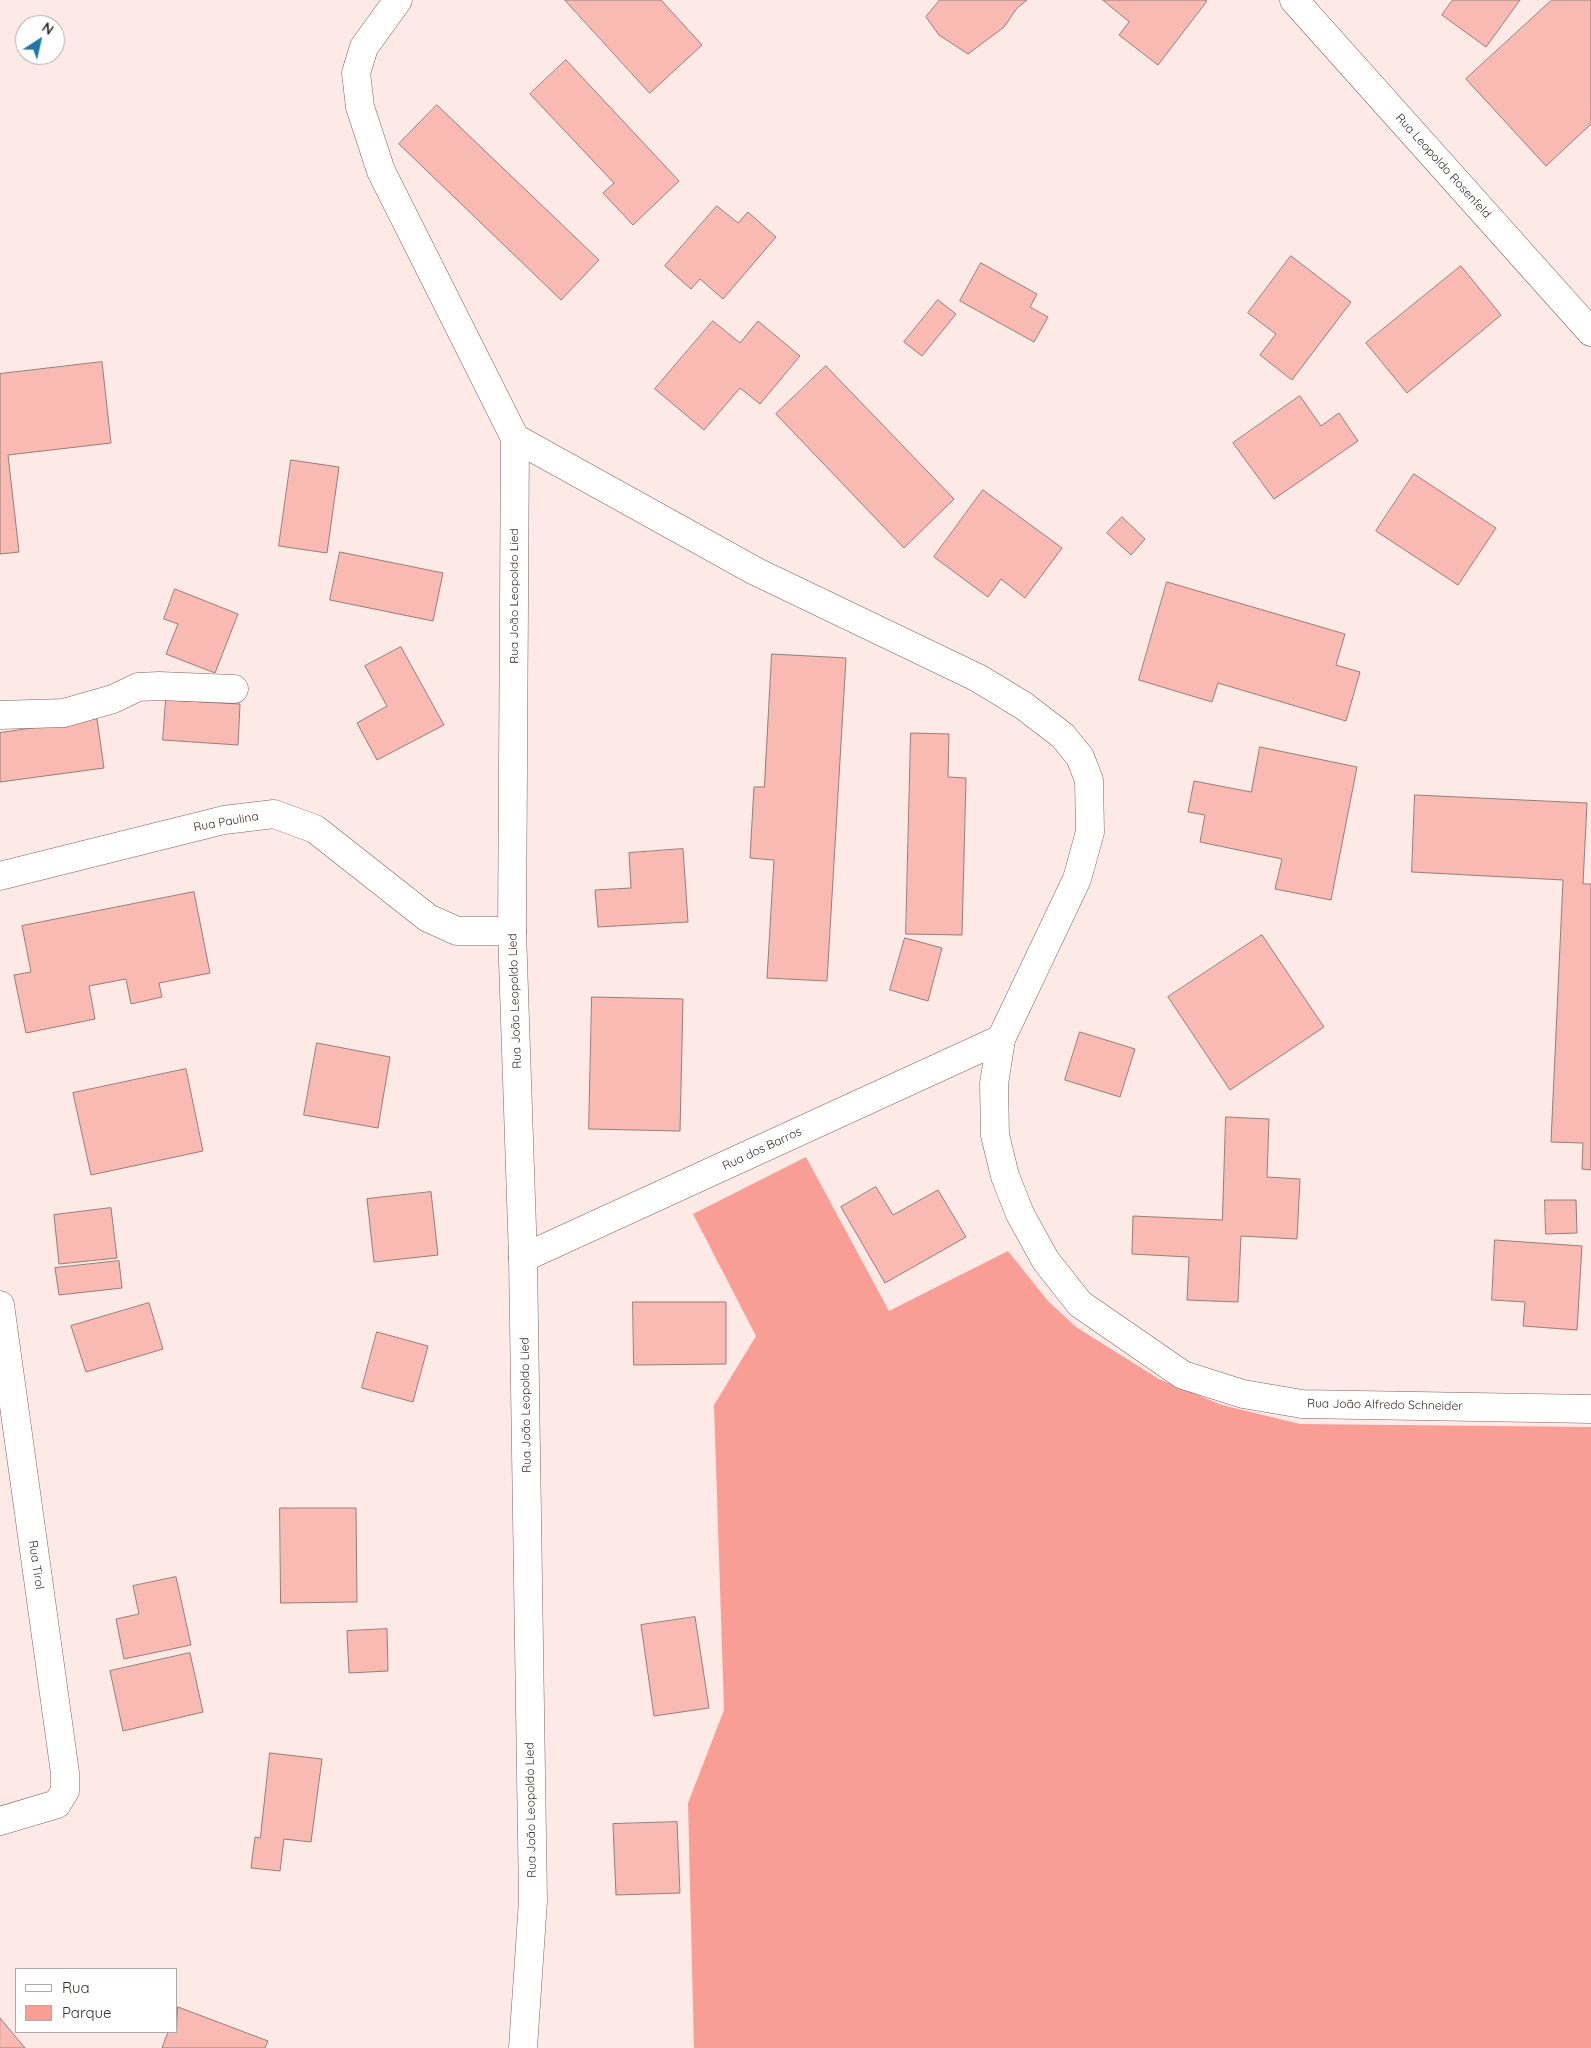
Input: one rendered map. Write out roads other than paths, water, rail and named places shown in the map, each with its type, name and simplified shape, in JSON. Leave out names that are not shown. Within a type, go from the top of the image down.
[{"type":"street","name":"Rua João Leopoldo Lied","points":[[398,0],[364,47],[356,74],[360,107],[380,171],[515,438],[512,931],[523,1258],[533,1901],[523,2048]]},
{"type":"street","name":"Rua Leopoldo Rosenfeld","points":[[1294,0],[1591,332]]},
{"type":"street","name":"Rua João Alfredo Schneider","points":[[515,438],[754,571],[978,678],[1024,706],[1069,743],[1080,757],[1089,780],[1090,832],[1077,879],[1002,1039],[994,1084],[995,1135],[1005,1176],[1024,1222],[1046,1261],[1080,1304],[1183,1375],[1243,1394],[1302,1404],[1591,1409]]},
{"type":"street","points":[[0,715],[64,713],[113,699],[138,688],[160,686],[234,689]]},
{"type":"street","name":"Rua Paulina","points":[[0,876],[224,820],[274,814],[315,829],[428,918],[457,931],[512,931]]},
{"type":"street","name":"Rua dos Barros","points":[[523,1258],[1002,1039]]},
{"type":"street","name":"Rua Tirol","points":[[0,1305],[65,1773],[65,1791],[57,1804],[0,1821]]}]
